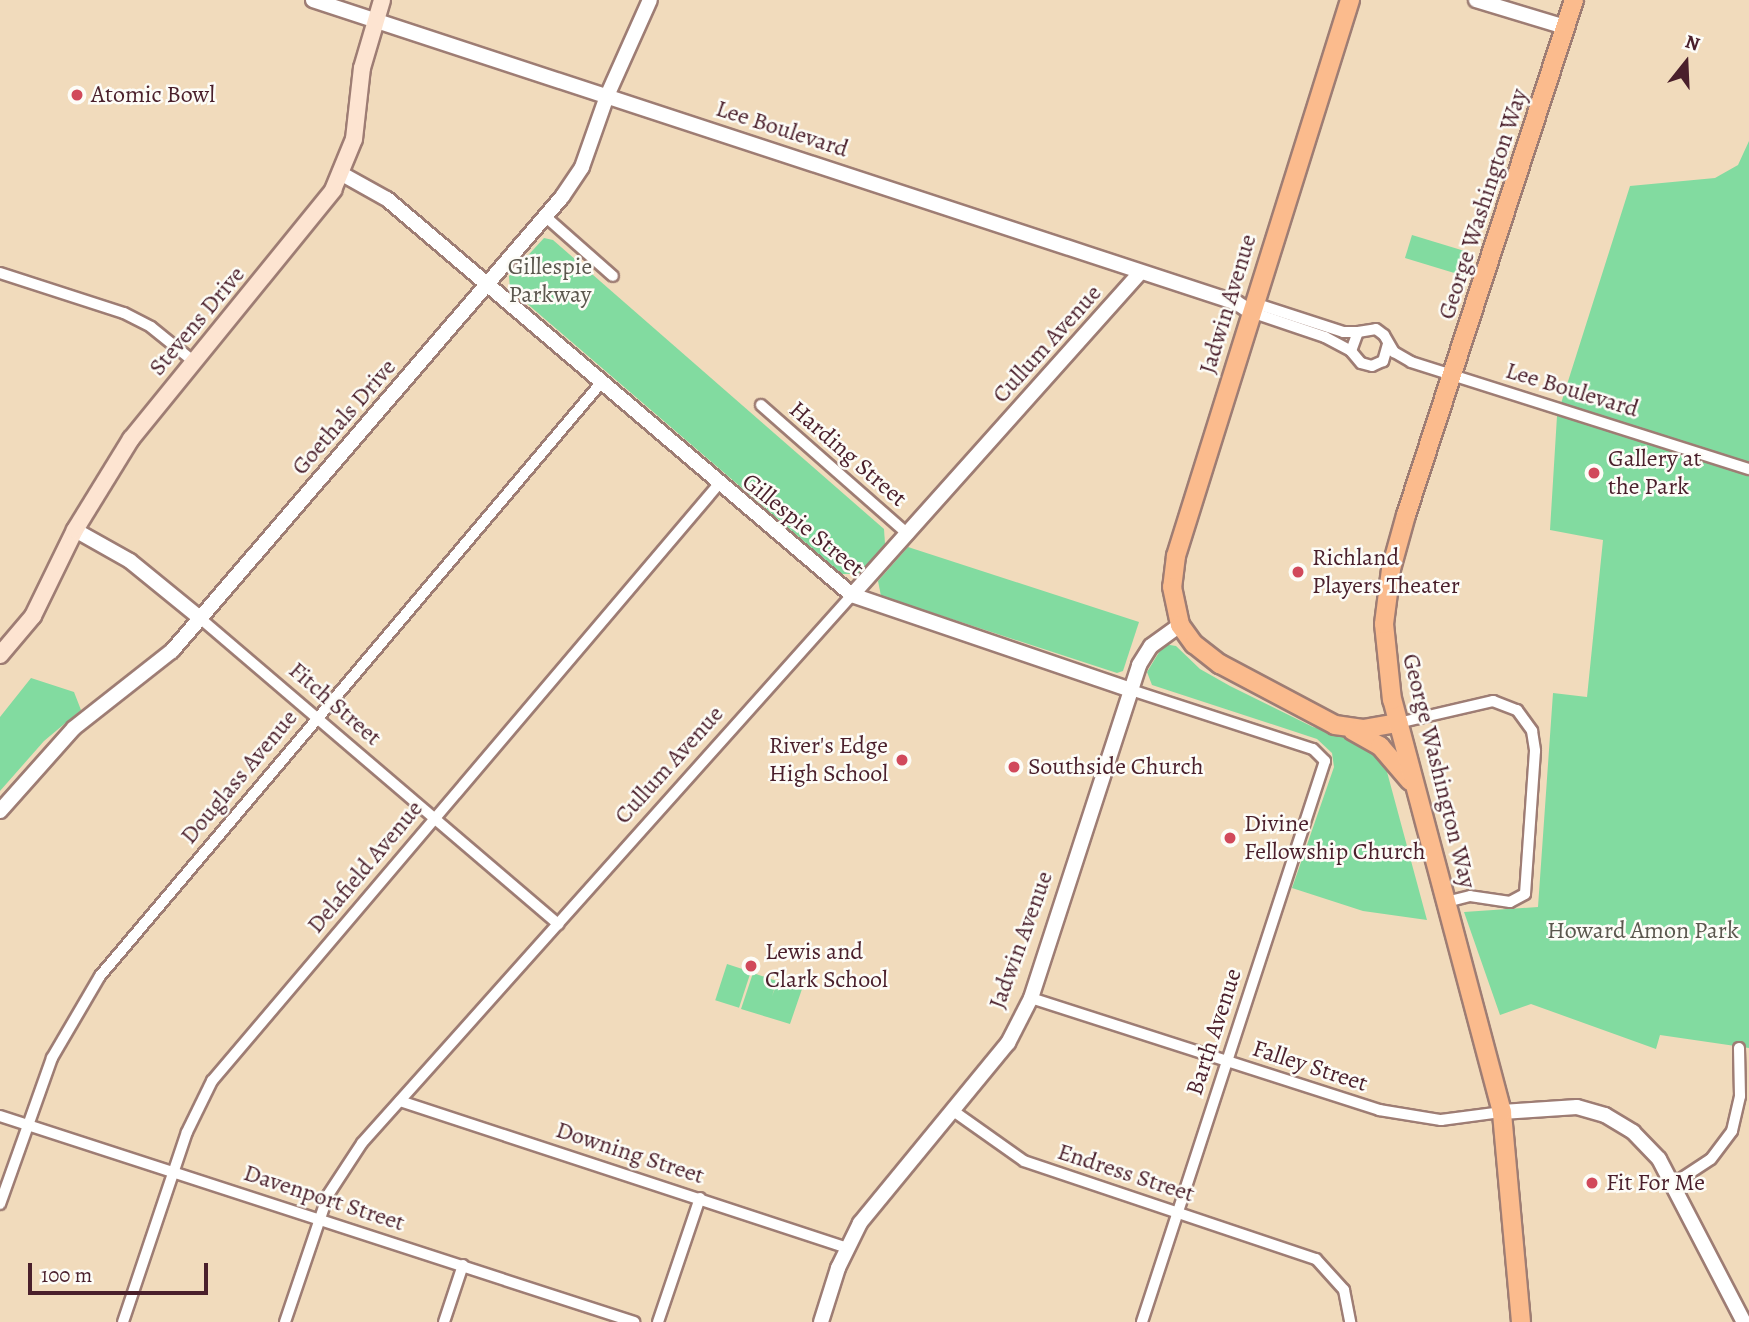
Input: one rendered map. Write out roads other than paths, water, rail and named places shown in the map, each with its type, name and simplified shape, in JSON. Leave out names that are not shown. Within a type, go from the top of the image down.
[{"type":"main road","name":"Stevens Drive","points":[[0,655],[33,616],[75,530],[131,439],[318,212],[342,174],[354,139],[359,83],[382,0]]},
{"type":"main road","name":"Jadwin Avenue","points":[[1180,625],[1173,604],[1174,562],[1247,306],[1350,0]]},
{"type":"main road","name":"George Washington Way","points":[[1521,1322],[1502,1112],[1398,723],[1384,649],[1391,569],[1574,0]]},
{"type":"main road","points":[[1180,625],[1194,644],[1220,664],[1312,715],[1344,727],[1380,747],[1416,790]]},
{"type":"main road","points":[[1344,727],[1398,723]]},
{"type":"street","name":"Lee Boulevard","points":[[313,0],[1247,306],[1343,332],[1376,329],[1405,359],[1749,469]]},
{"type":"street","name":"Goethals Drive","points":[[0,811],[74,728],[154,667],[201,619],[546,217],[582,167],[607,96],[650,0]]},
{"type":"street","points":[[1476,0],[1565,27]]},
{"type":"street","name":"Gillespie Street","points":[[342,174],[387,199],[718,485],[852,595],[1313,749],[1323,756]]},
{"type":"street","points":[[546,217],[613,276]]},
{"type":"street","name":"Cullum Avenue","points":[[285,1322],[318,1219],[340,1173],[400,1101],[1141,272]]},
{"type":"street","points":[[0,273],[124,313],[151,327],[193,361]]},
{"type":"street","name":"Lee Boulevard","points":[[1247,306],[1325,337],[1352,351],[1361,363],[1372,366],[1383,361],[1388,344]]},
{"type":"street","points":[[1352,351],[1358,332]]},
{"type":"street","name":"Douglass Avenue","points":[[0,1204],[26,1124],[52,1058],[100,976],[601,383]]},
{"type":"street","name":"Harding Street","points":[[761,405],[908,534]]},
{"type":"street","name":"Delafield Avenue","points":[[123,1322],[172,1172],[212,1081],[718,485]]},
{"type":"street","name":"Fitch Street","points":[[75,530],[130,561],[558,924]]},
{"type":"street","name":"Jadwin Avenue","points":[[821,1322],[847,1248],[877,1199],[1008,1043],[1031,998],[1131,690],[1147,649],[1180,625]]},
{"type":"street","points":[[1398,723],[1493,701],[1517,710],[1532,731],[1535,751],[1525,894],[1514,901],[1470,896],[1446,902]]},
{"type":"street","name":"Barth Avenue","points":[[1142,1322],[1324,767],[1323,756]]},
{"type":"street","name":"Falley Street","points":[[1031,998],[1401,1115],[1461,1120],[1502,1112]]},
{"type":"street","points":[[1673,1184],[1711,1159],[1732,1130],[1740,1096],[1739,1048]]},
{"type":"street","name":"Downing Street","points":[[400,1101],[847,1248]]},
{"type":"street","points":[[1502,1112],[1564,1106],[1605,1115],[1646,1144],[1673,1184],[1744,1322]]},
{"type":"street","name":"Endress Street","points":[[952,1110],[1024,1161],[1301,1251],[1337,1280],[1350,1307],[1350,1322]]},
{"type":"street","name":"Davenport Street","points":[[0,1115],[634,1322]]},
{"type":"street","points":[[658,1322],[700,1198]]},
{"type":"street","points":[[444,1322],[463,1265]]},
{"type":"place","name":"Atomic Bowl","points":[[77,95]]},
{"type":"place","name":"Gallery at the Park","points":[[1594,473]]},
{"type":"place","name":"Richland Players Theater","points":[[1298,572]]},
{"type":"place","name":"River's Edge High School","points":[[902,760]]},
{"type":"place","name":"Southside Church","points":[[1014,767]]},
{"type":"place","name":"Divine Fellowship Church","points":[[1230,838]]},
{"type":"place","name":"Lewis and Clark School","points":[[751,966]]},
{"type":"place","name":"Fit For Me","points":[[1592,1183]]},
{"type":"park label","name":"Gillespie Parkway","points":[[550,281]]},
{"type":"park label","name":"Howard Amon Park","points":[[1643,931]]}]
